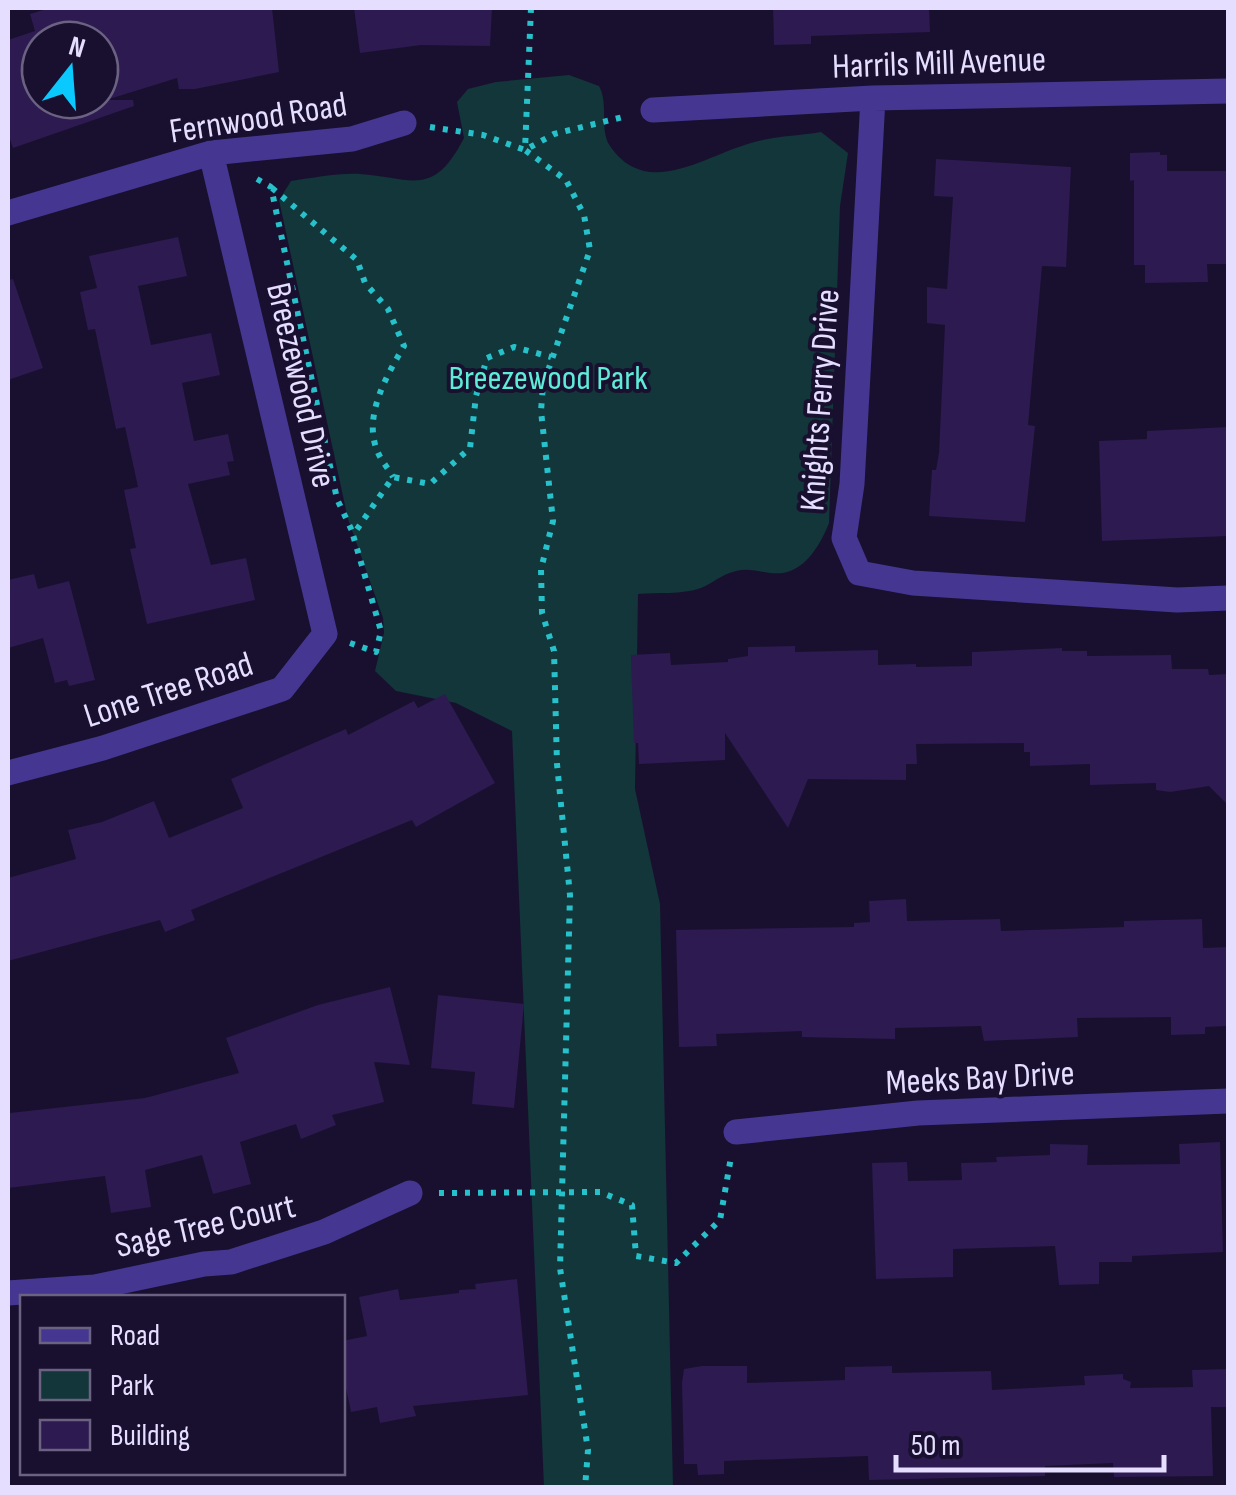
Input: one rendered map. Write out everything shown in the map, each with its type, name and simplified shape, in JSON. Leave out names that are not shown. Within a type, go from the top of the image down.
[{"type":"street","name":"Harrils Mill Avenue","points":[[652,110],[873,98],[1228,91]]},
{"type":"street","name":"Knights Ferry Drive","points":[[873,98],[852,484],[844,538],[859,573],[913,583],[1178,600],[1228,598]]},
{"type":"street","name":"Fernwood Road","points":[[8,213],[211,153],[352,140],[404,123]]},
{"type":"street","name":"Breezewood Drive","points":[[211,153],[326,634]]},
{"type":"street","name":"Lone Tree Road","points":[[8,773],[103,748],[282,688],[326,634]]},
{"type":"street","name":"Meeks Bay Drive","points":[[736,1132],[918,1112],[1228,1101]]},
{"type":"street","name":"Sage Tree Court","points":[[8,1293],[95,1286],[231,1262],[324,1232],[410,1193]]},
{"type":"path","points":[[525,150],[531,8]]},
{"type":"path","points":[[525,150],[554,134],[652,110]]},
{"type":"path","points":[[404,123],[483,135],[525,150],[566,180],[584,215],[590,250],[543,385],[541,411],[553,521],[542,569],[542,613],[554,651],[557,764],[570,895],[560,1268],[588,1450],[585,1488]]},
{"type":"path","points":[[211,153],[271,187],[320,226],[357,260],[365,283],[388,309],[404,346],[385,379],[373,418],[376,448],[393,477],[430,484],[470,448],[476,396],[487,358],[514,348],[552,357]]},
{"type":"path","points":[[271,187],[338,499],[353,534],[381,631],[376,652],[326,634]]},
{"type":"path","points":[[353,534],[393,477]]},
{"type":"path","points":[[410,1193],[600,1192],[632,1204],[636,1256],[676,1263],[720,1220],[736,1132]]},
{"type":"green space","name":"Breezewood Park","points":[[569,75],[599,86],[610,146],[625,162],[641,170],[677,170],[759,141],[821,132],[848,153],[840,206],[826,531],[812,554],[792,571],[742,570],[693,590],[638,594],[635,789],[660,904],[673,1487],[544,1487],[512,731],[456,703],[396,691],[375,671],[384,633],[383,618],[348,519],[279,200],[291,181],[351,174],[408,180],[431,177],[453,157],[464,138],[457,102],[468,89],[496,82]]},
{"type":"building","points":[[50,8],[272,8],[279,72],[195,89],[179,89],[177,78],[120,96],[120,20],[32,20],[30,14]]},
{"type":"building","points":[[354,8],[492,8],[490,46],[421,45],[360,53]]},
{"type":"building","points":[[773,8],[929,8],[930,32],[811,36],[811,44],[774,45]]},
{"type":"building","points":[[20,36],[20,120],[94,120],[13,148],[8,133],[8,40]]},
{"type":"building","points":[[120,100],[133,100],[134,106],[120,111]]},
{"type":"building","points":[[1130,153],[1167,155],[1167,171],[1228,171],[1228,264],[1207,264],[1208,282],[1145,283],[1145,265],[1134,265],[1134,180],[1130,181]]},
{"type":"building","points":[[936,159],[1071,167],[1066,267],[1042,266],[1028,425],[1035,426],[1025,522],[929,516],[932,470],[936,470],[939,453],[945,325],[927,323],[927,287],[947,289],[953,197],[934,196]]},
{"type":"building","points":[[178,237],[187,276],[138,286],[151,345],[211,333],[220,375],[182,383],[194,441],[228,434],[234,461],[227,462],[230,475],[188,484],[211,565],[246,558],[255,600],[147,624],[130,549],[136,548],[124,490],[138,487],[125,427],[116,429],[95,329],[88,330],[80,292],[97,288],[89,256]]},
{"type":"building","points":[[13,279],[43,368],[8,380],[8,280]]},
{"type":"building","points":[[1228,427],[1228,536],[1102,541],[1099,441],[1147,439],[1147,431]]},
{"type":"building","points":[[34,574],[38,589],[69,581],[95,680],[69,686],[67,680],[55,683],[43,638],[8,648],[8,580]]},
{"type":"building","points":[[795,646],[795,652],[878,650],[878,665],[916,667],[972,666],[972,652],[1062,648],[1087,651],[1087,656],[1171,655],[1172,669],[1208,669],[1209,675],[1228,674],[1228,805],[1209,786],[1170,792],[1156,790],[1156,783],[1090,785],[1090,764],[1030,766],[1030,752],[1024,752],[1024,743],[916,744],[917,764],[906,764],[906,780],[808,779],[788,828],[725,733],[725,760],[639,764],[638,743],[634,743],[631,655],[670,653],[671,665],[728,662],[748,656],[748,647]]},
{"type":"building","points":[[445,694],[495,783],[416,827],[412,820],[191,910],[195,920],[165,932],[160,920],[8,961],[8,878],[76,859],[68,830],[102,822],[154,801],[169,838],[243,808],[231,779],[346,729],[348,735],[414,701],[418,708]]},
{"type":"building","points":[[906,899],[907,921],[1000,919],[1001,931],[1124,927],[1124,921],[1202,919],[1203,948],[1228,947],[1228,1026],[1205,1027],[1205,1034],[1171,1035],[1171,1017],[1077,1018],[1078,1037],[984,1041],[981,1026],[895,1028],[895,1039],[802,1037],[802,1031],[716,1034],[717,1046],[679,1047],[676,930],[854,927],[854,923],[870,922],[869,901]]},
{"type":"building","points":[[390,987],[410,1065],[374,1062],[384,1102],[332,1115],[336,1125],[301,1139],[296,1124],[240,1142],[251,1184],[213,1194],[202,1155],[145,1170],[151,1207],[111,1213],[105,1176],[8,1188],[10,1113],[145,1098],[239,1073],[226,1038],[318,1005]]},
{"type":"building","points":[[438,995],[524,1004],[514,1108],[472,1104],[475,1072],[431,1068]]},
{"type":"building","points":[[1220,1142],[1223,1252],[1132,1256],[1132,1262],[1099,1262],[1099,1284],[1059,1285],[1055,1246],[953,1249],[953,1277],[876,1279],[872,1163],[907,1162],[908,1181],[962,1180],[961,1163],[1050,1155],[1050,1144],[1088,1145],[1087,1165],[1180,1164],[1179,1144]]},
{"type":"building","points":[[517,1279],[528,1395],[413,1406],[416,1416],[380,1423],[377,1407],[351,1412],[345,1383],[345,1340],[367,1336],[359,1297],[398,1289],[400,1300],[459,1293],[476,1289],[475,1284]]},
{"type":"building","points":[[747,1366],[747,1383],[845,1380],[845,1367],[892,1366],[892,1373],[991,1371],[992,1390],[1085,1385],[1084,1376],[1123,1374],[1123,1379],[1131,1382],[1130,1388],[1193,1387],[1192,1370],[1228,1369],[1228,1407],[1211,1407],[1213,1476],[1114,1477],[1113,1463],[1045,1466],[1045,1476],[869,1480],[868,1456],[724,1461],[724,1474],[698,1475],[697,1464],[684,1464],[682,1383],[684,1369]]}]
